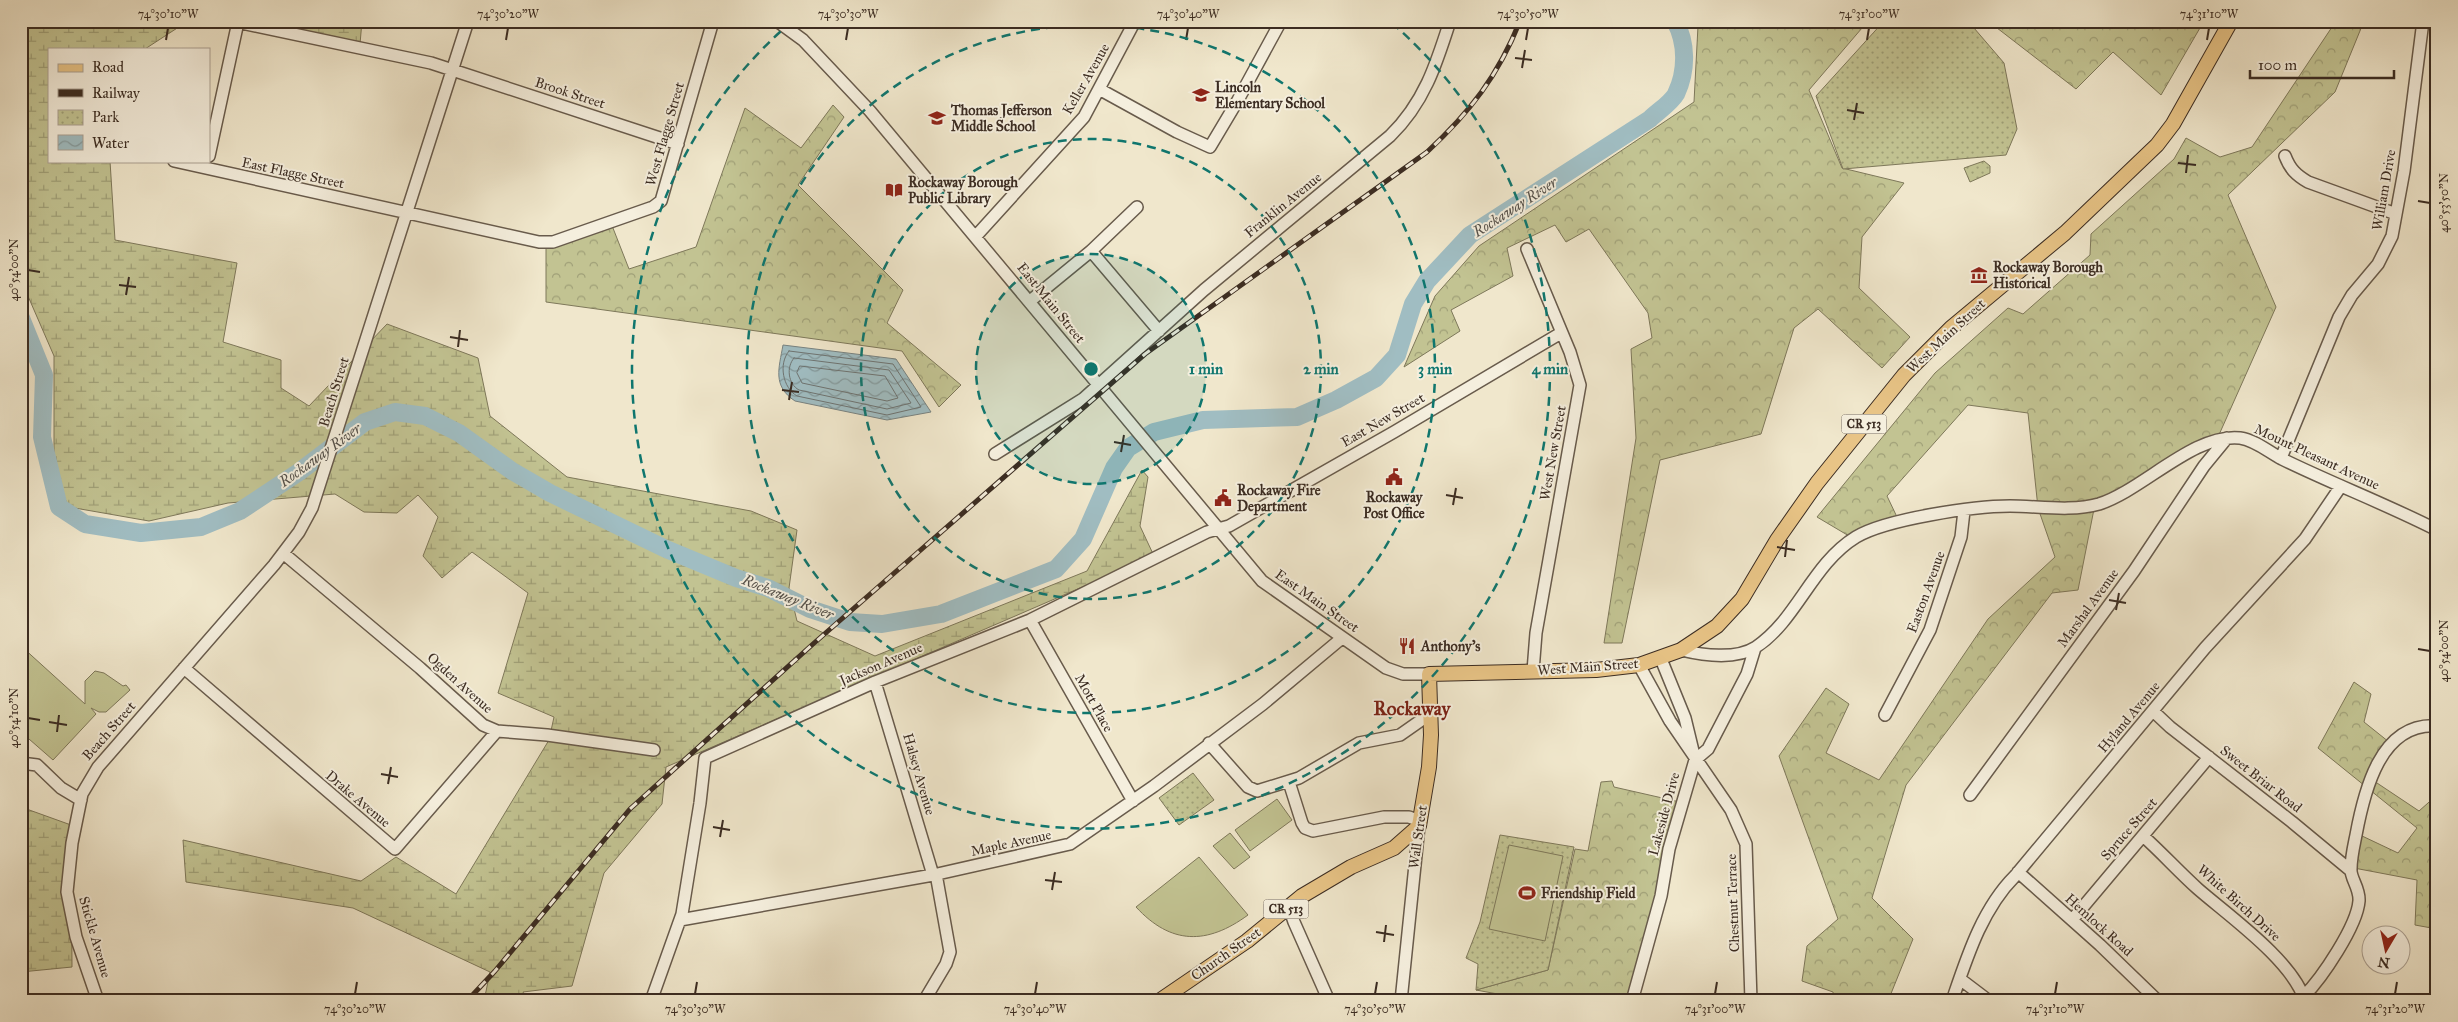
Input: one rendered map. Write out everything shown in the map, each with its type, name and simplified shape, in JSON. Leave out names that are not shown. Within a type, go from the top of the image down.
[{"type":"main road","name":"West Main Street","points":[[1429,674],[1596,670],[1639,665],[1662,659],[1680,650],[1717,626],[1742,599],[1777,540],[1811,491],[1917,362],[1951,328],[2065,233],[2157,145],[2173,124],[2231,21]]},
{"type":"main road","name":"Wall Street","points":[[1419,823],[1429,766],[1431,735],[1429,674]]},
{"type":"main road","name":"Church Street","points":[[1159,1001],[1246,941],[1319,885],[1394,848],[1419,823]]},
{"type":"street","name":"Beach Street","points":[[77,821],[83,789],[98,766],[283,553],[299,532],[312,508],[468,21]]},
{"type":"street","name":"West Flagge Street","points":[[406,213],[539,242],[553,242],[658,204],[662,198],[713,21]]},
{"type":"street","name":"East Main Street","points":[[777,21],[803,40],[832,69],[976,236],[1262,581],[1342,638],[1395,672],[1429,674]]},
{"type":"street","name":"Keller Avenue","points":[[976,236],[1084,117],[1135,21]]},
{"type":"street","points":[[1099,89],[1186,137],[1204,146],[1211,146],[1280,21]]},
{"type":"street","name":"Franklin Avenue","points":[[994,454],[1083,399],[1204,290],[1398,128],[1411,114],[1427,88],[1450,21]]},
{"type":"street","name":"William Drive","points":[[2281,458],[2339,318],[2352,295],[2368,278],[2387,248],[2396,214],[2423,21]]},
{"type":"street","name":"Brook Street","points":[[235,22],[378,50],[453,70],[678,144]]},
{"type":"street","points":[[210,151],[235,22]]},
{"type":"street","points":[[2285,156],[2289,166],[2298,176],[2308,182],[2396,214]]},
{"type":"street","name":"East Flagge Street","points":[[182,162],[207,165],[406,213]]},
{"type":"street","points":[[1030,301],[1092,251],[1137,207]]},
{"type":"street","name":"West New Street","points":[[1526,249],[1560,333],[1570,352],[1580,385],[1536,632],[1533,671]]},
{"type":"street","points":[[1092,251],[1159,331]]},
{"type":"street","name":"East New Street","points":[[1218,530],[1229,526],[1394,432],[1560,333]]},
{"type":"street","name":"Mount Pleasant Avenue","points":[[1754,648],[1782,621],[1832,557],[1857,537],[1876,528],[1986,507],[2072,507],[2099,504],[2210,442],[2228,438],[2248,441],[2437,530]]},
{"type":"street","name":"Marshal Avenue","points":[[1970,795],[2134,571],[2204,466],[2228,438]]},
{"type":"street","name":"Hyland Avenue","points":[[1952,1001],[1991,904],[2205,648],[2305,539],[2341,486]]},
{"type":"street","name":"Easton Avenue","points":[[1885,714],[1930,630],[1961,537],[1964,511]]},
{"type":"street","name":"Jackson Avenue","points":[[680,920],[700,803],[705,758],[875,682],[1030,620],[1208,532],[1218,530]]},
{"type":"street","name":"Ogden Avenue","points":[[283,553],[420,668],[483,725],[497,731],[547,735],[654,750]]},
{"type":"street","name":"Mott Place","points":[[1030,620],[1133,801]]},
{"type":"street","name":"Maple Avenue","points":[[680,920],[934,875],[1070,844],[1133,801],[1262,704],[1342,638]]},
{"type":"street","points":[[1680,650],[1700,655],[1723,654],[1754,648]]},
{"type":"street","name":"Lakeside Drive","points":[[1632,1001],[1661,896],[1669,849],[1695,760],[1708,748],[1747,674],[1754,648]]},
{"type":"street","name":"Chestnut Terrace","points":[[1662,659],[1685,718],[1695,760]]},
{"type":"street","name":"Chestnut Terrace","points":[[1639,665],[1695,760],[1706,772],[1731,810],[1746,844],[1751,1001]]},
{"type":"street","name":"Drake Avenue","points":[[184,668],[395,849],[497,731]]},
{"type":"street","name":"Halsey Avenue","points":[[875,682],[934,875],[950,952],[946,964],[924,1001]]},
{"type":"street","name":"Sweet Briar Road","points":[[2153,711],[2350,870]]},
{"type":"street","points":[[1209,743],[1253,791],[1273,784],[1289,782],[1359,743],[1400,735],[1430,714]]},
{"type":"street","points":[[2304,998],[2331,964],[2354,917],[2359,902],[2358,885],[2350,870],[2360,812],[2377,764],[2402,734],[2422,727],[2437,726]]},
{"type":"street","name":"Spruce Street","points":[[2072,920],[2209,757]]},
{"type":"street","points":[[21,763],[36,765],[61,788],[81,800]]},
{"type":"street","points":[[1289,782],[1302,823],[1305,828],[1313,831],[1384,817],[1409,817],[1419,823]]},
{"type":"street","name":"Stickle Avenue","points":[[77,821],[67,892],[76,937],[98,1001]]},
{"type":"street","name":"Wall Street","points":[[1401,1001],[1414,856],[1419,823]]},
{"type":"street","name":"White Birch Drive","points":[[2143,836],[2196,886],[2269,950],[2280,962],[2304,998]]},
{"type":"street","points":[[1394,848],[1414,856]]},
{"type":"street","name":"Hemlock Road","points":[[2018,872],[2072,920],[2156,1000]]},
{"type":"street","points":[[1289,907],[1329,1001]]},
{"type":"street","points":[[651,1001],[680,920]]},
{"type":"street","points":[[1960,979],[1989,1001]]},
{"type":"green space","points":[[21,21],[188,21],[147,48],[48,48],[48,162],[110,162],[115,240],[237,263],[223,342],[281,360],[281,388],[309,406],[387,324],[478,358],[490,416],[567,477],[751,511],[797,530],[789,588],[797,621],[875,656],[1087,571],[1142,470],[1148,477],[1140,526],[1154,556],[666,767],[662,804],[604,873],[572,986],[523,992],[527,1001],[484,1001],[490,972],[353,908],[186,882],[183,840],[361,881],[396,857],[456,894],[549,740],[554,717],[498,693],[528,593],[472,552],[442,578],[423,556],[438,517],[418,495],[397,513],[364,512],[335,494],[228,503],[149,521],[69,507],[54,477],[54,356],[21,280]]},
{"type":"green space","points":[[257,21],[362,21],[360,44]]},
{"type":"green space","points":[[1694,21],[1868,21],[1809,90],[1842,168],[1904,183],[1862,237],[1859,288],[1910,337],[1882,368],[1818,309],[1794,328],[1761,434],[1660,460],[1622,643],[1604,643],[1636,438],[1631,349],[1652,338],[1648,313],[1589,229],[1566,242],[1555,225],[1507,248],[1513,276],[1451,310],[1460,331],[1404,367],[1435,296],[1479,246],[1694,102],[1698,26]]},
{"type":"green space","points":[[1884,21],[1968,21],[2004,63],[2017,129],[2006,155],[1843,169],[1816,96]]},
{"type":"green space","points":[[1988,21],[2204,21],[2161,95],[2113,52],[2076,89]]},
{"type":"green space","points":[[2336,21],[2364,21],[2335,92],[2228,195],[2276,307],[2218,437],[2095,504],[2078,590],[2052,593],[1906,785],[1872,898],[1913,939],[1888,1001],[1835,1001],[1833,992],[1802,981],[1807,946],[1838,919],[1779,756],[1826,688],[1849,704],[1826,753],[1879,780],[1988,619],[2055,557],[2038,508],[2028,413],[1968,405],[1887,496],[1897,517],[1849,536],[1817,517],[1935,373],[2008,308],[2023,314],[2090,255],[2091,234],[2174,159],[2186,138],[2220,157],[2252,147]]},
{"type":"green space","points":[[833,105],[844,117],[798,185],[903,290],[887,323],[961,385],[939,407],[902,351],[546,302],[546,243],[611,223],[629,269],[696,247],[745,108],[801,148]]},
{"type":"green space","points":[[1984,161],[1990,166],[1990,173],[1970,182],[1964,168]]},
{"type":"green space","points":[[21,646],[85,704],[85,681],[95,671],[104,673],[123,686],[126,685],[130,690],[106,712],[99,712],[91,708],[96,714],[53,760],[21,732]]},
{"type":"green space","points":[[2354,682],[2371,694],[2364,722],[2394,746],[2374,781],[2419,811],[2437,795],[2437,929],[2415,925],[2417,880],[2354,868],[2360,835],[2398,853],[2417,828],[2318,748]]},
{"type":"green space","points":[[1193,773],[1214,800],[1179,825],[1159,798]]},
{"type":"green space","points":[[1612,781],[1614,787],[1680,802],[1630,1001],[1512,1001],[1514,997],[1476,990],[1548,970],[1575,849],[1588,851],[1601,782]]},
{"type":"green space","points":[[1277,799],[1292,820],[1250,851],[1235,830]]},
{"type":"green space","points":[[21,807],[71,825],[72,967],[21,972]]},
{"type":"green space","points":[[1230,833],[1250,857],[1234,869],[1213,846]]},
{"type":"green space","points":[[1500,835],[1574,847],[1548,970],[1476,990],[1478,964],[1466,958],[1480,922]]},
{"type":"green space","name":"Friendship Field","points":[[1509,845],[1563,856],[1545,941],[1489,929]]},
{"type":"green space","points":[[1199,857],[1248,915],[1218,932],[1204,936],[1190,936],[1176,934],[1162,928],[1136,907]]},
{"type":"water","points":[[783,345],[896,359],[931,412],[887,420],[795,401],[783,389],[780,383],[779,369]]},
{"type":"waterway","name":"Rockaway River","points":[[21,318],[44,375],[42,437],[59,507],[85,524],[141,533],[201,527],[240,511],[299,472],[365,422],[395,412],[425,416],[459,433],[512,471],[550,493],[666,549],[736,578],[768,588],[810,609],[850,622],[882,624],[941,614],[1056,569],[1083,539],[1114,468],[1128,448],[1154,432],[1203,420],[1297,417],[1336,400],[1376,378],[1397,355],[1413,304],[1427,281],[1470,235],[1650,119],[1674,97],[1680,85],[1684,67],[1682,38],[1675,21]]},
{"type":"railway","points":[[467,1001],[495,971],[630,809],[813,644],[1145,354],[1427,152],[1457,122],[1481,92],[1502,59],[1520,21]]},
{"type":"place","name":"Lincoln Elementary School","points":[[1201,95]]},
{"type":"place","name":"Thomas Jefferson Middle School","points":[[937,118]]},
{"type":"place","name":"Rockaway Borough Public Library","points":[[894,190]]},
{"type":"place","name":"Rockaway Borough Historical","points":[[1979,275]]},
{"type":"place","name":"Rockaway Post Office","points":[[1394,477]]},
{"type":"place","name":"Rockaway Fire Department","points":[[1223,498]]},
{"type":"place","name":"Anthony's","points":[[1407,646]]},
{"type":"place","name":"Friendship Field","points":[[1527,893]]},
{"type":"district","name":"Rockaway","points":[[1412,708]]}]
